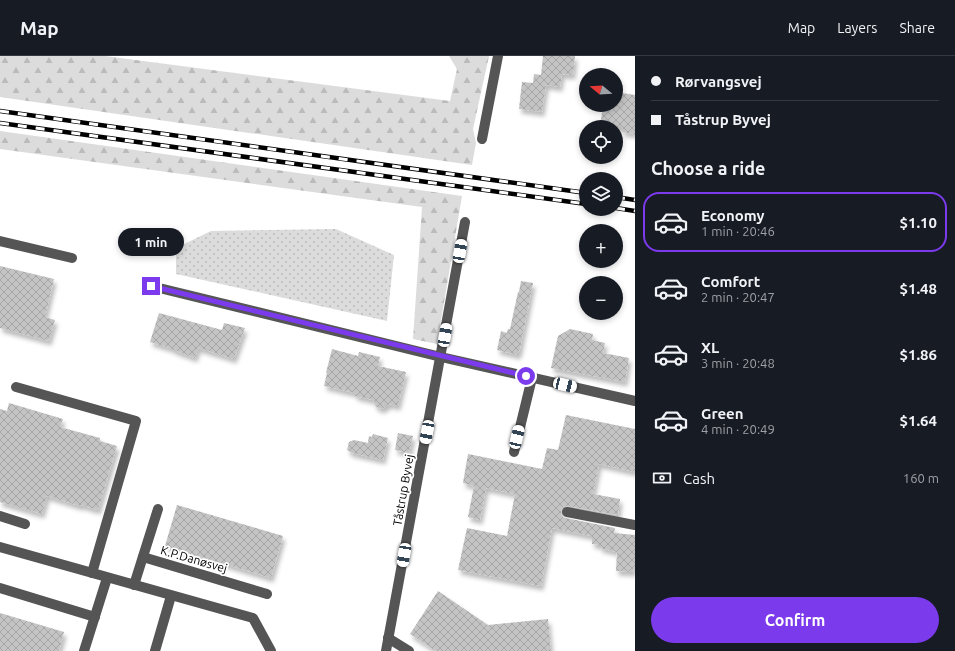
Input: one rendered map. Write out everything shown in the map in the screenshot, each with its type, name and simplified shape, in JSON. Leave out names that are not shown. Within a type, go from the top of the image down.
[{"type":"street","points":[[482,139],[498,56]]},
{"type":"street","name":"Tåstrup Byvej","points":[[386,651],[465,222]]},
{"type":"street","points":[[0,241],[72,258]]},
{"type":"street","points":[[151,286],[635,402]]},
{"type":"street","points":[[514,452],[532,378]]},
{"type":"street","points":[[16,387],[136,421],[92,573]]},
{"type":"street","points":[[143,557],[158,509]]},
{"type":"street","points":[[567,512],[635,525]]},
{"type":"street","points":[[0,516],[25,524]]},
{"type":"street","points":[[0,547],[253,618],[271,651]]},
{"type":"street","name":"K.P.Danøsvej","points":[[134,585],[143,557],[267,594]]},
{"type":"street","points":[[84,651],[107,578]]},
{"type":"street","points":[[0,588],[94,617]]},
{"type":"street","points":[[155,651],[171,596]]},
{"type":"street","points":[[388,638],[409,651]]},
{"type":"green space","points":[[0,56],[105,56],[450,101],[457,69],[449,56],[489,56],[473,129],[476,143],[472,165],[0,97]]},
{"type":"green space","points":[[0,131],[462,196],[437,344],[413,339],[422,207],[0,149]]},
{"type":"green space","points":[[336,229],[394,255],[387,321],[176,274],[176,248],[211,231]]},
{"type":"building","points":[[543,56],[575,56],[573,75],[562,74],[560,87],[546,85],[542,112],[519,109],[522,82],[533,83],[534,74],[541,75]]},
{"type":"building","points":[[623,93],[635,95],[635,134],[623,132],[623,120],[601,120],[602,112],[623,112]]},
{"type":"building","points":[[0,266],[54,279],[45,317],[55,320],[49,341],[0,328]]},
{"type":"building","points":[[521,281],[533,283],[518,355],[497,350],[501,331],[507,333],[508,329],[510,329]]},
{"type":"building","points":[[159,313],[222,330],[224,323],[245,328],[234,359],[198,348],[195,358],[150,342]]},
{"type":"building","points":[[570,329],[593,334],[592,340],[605,343],[603,353],[629,358],[625,382],[551,368],[558,336]]},
{"type":"building","points":[[332,349],[358,356],[359,352],[380,357],[378,366],[406,372],[398,406],[389,404],[382,409],[376,407],[373,400],[355,396],[355,393],[324,386]]},
{"type":"building","points":[[9,403],[63,419],[60,427],[100,438],[100,441],[117,446],[98,510],[47,496],[42,514],[0,502],[0,409],[7,411]]},
{"type":"building","points":[[566,415],[635,429],[635,472],[599,464],[593,494],[620,499],[618,515],[568,506],[562,507],[561,511],[562,517],[615,528],[614,533],[635,535],[635,566],[633,572],[616,571],[617,552],[600,548],[600,545],[592,544],[592,536],[552,528],[541,586],[458,570],[467,528],[507,536],[515,494],[486,488],[480,520],[468,517],[474,486],[463,483],[468,454],[542,469],[547,448],[558,450]]},
{"type":"building","points":[[398,433],[413,436],[409,453],[395,450]]},
{"type":"building","points":[[373,434],[388,438],[383,460],[352,453],[347,450],[349,442],[354,440],[368,443],[369,436],[372,437]]},
{"type":"building","points":[[177,505],[283,536],[271,578],[165,546]]},
{"type":"building","points":[[438,591],[488,625],[548,619],[551,651],[436,651],[410,634]]},
{"type":"building","points":[[0,613],[64,632],[59,651],[0,651]]},
{"type":"railway","points":[[0,111],[579,192]]},
{"type":"railway","points":[[0,123],[579,203]]},
{"type":"railway","points":[[623,198],[635,200]]},
{"type":"railway","points":[[623,209],[635,211]]},
{"type":"route","points":[[151,286],[526,376]]}]
